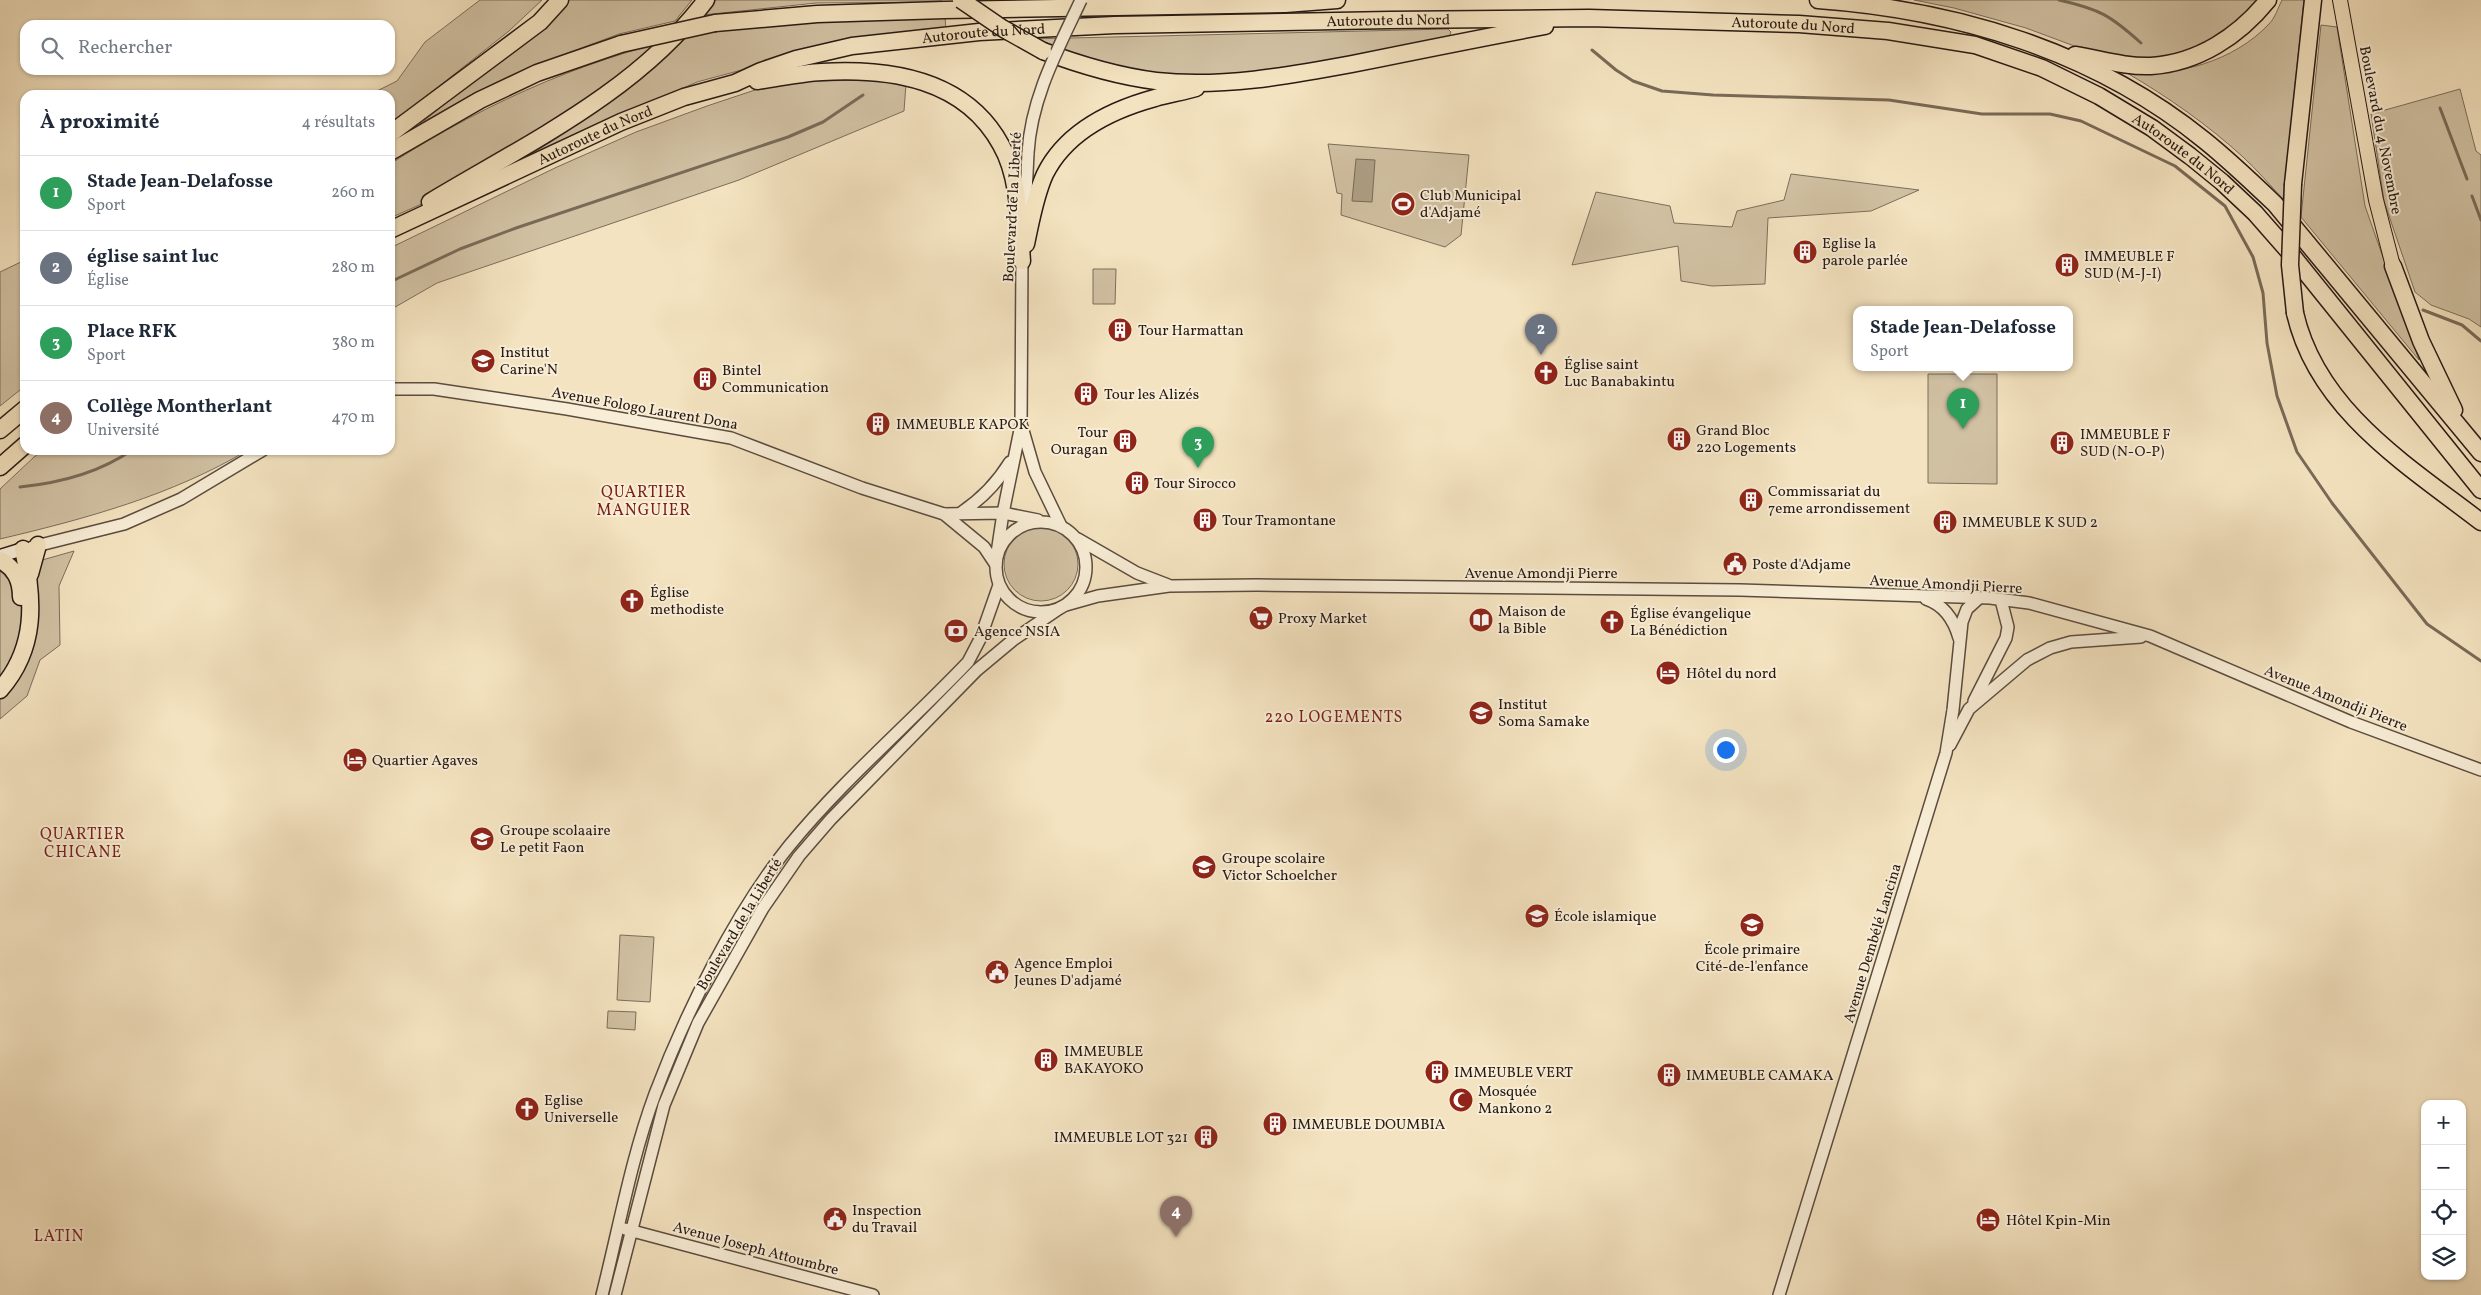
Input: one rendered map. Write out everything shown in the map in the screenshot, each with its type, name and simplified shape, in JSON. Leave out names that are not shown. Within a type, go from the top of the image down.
[{"type":"highway","points":[[395,130],[533,28],[560,0]]},
{"type":"highway","points":[[395,225],[570,118],[613,88],[657,52],[706,0]]},
{"type":"highway","points":[[961,0],[1002,28],[1043,51],[1082,65],[1117,74],[1158,81],[1210,83],[1238,82],[1299,74],[1589,18]]},
{"type":"highway","name":"Autoroute du Nord","points":[[395,149],[480,100],[537,73],[621,44],[715,23],[827,14],[1286,4],[1336,0]]},
{"type":"highway","name":"Autoroute du Nord","points":[[1818,0],[1893,8],[1939,16],[1979,26],[2054,52],[2110,79],[2168,114],[2237,168],[2274,204],[2311,246],[2481,453]]},
{"type":"highway","points":[[2054,52],[2119,64],[2150,66],[2172,62],[2193,56],[2235,34],[2254,17],[2268,0]]},
{"type":"highway","points":[[2314,0],[2292,184],[2290,264],[2295,312],[2307,350],[2317,370],[2346,410],[2402,461],[2481,522]]},
{"type":"highway","name":"Autoroute du Nord","points":[[395,226],[622,122],[684,97],[735,83],[761,71],[796,59],[852,46],[978,32],[1125,25],[1589,18],[1799,24],[1888,31],[1975,45],[2042,68],[2099,96],[2152,128],[2190,156],[2222,182],[2256,214],[2291,254],[2481,490]]},
{"type":"highway","points":[[735,83],[822,72],[861,72],[896,74],[924,81],[947,90],[966,102],[984,120],[1002,146],[1010,170],[1017,204],[1022,261]]},
{"type":"highway","points":[[1022,261],[1035,201],[1045,175],[1060,151],[1084,130],[1111,114],[1154,98],[1210,83]]},
{"type":"highway","points":[[2393,266],[2421,341],[2467,436]]},
{"type":"highway","points":[[0,430],[20,412]]},
{"type":"highway","points":[[0,467],[20,449]]},
{"type":"highway","points":[[15,553],[9,565],[24,578]]},
{"type":"highway","points":[[0,690],[16,667],[29,628],[32,610],[15,553]]},
{"type":"highway","points":[[0,677],[11,657],[18,634],[24,578]]},
{"type":"main road","name":"Boulevard du 4 Novembre","points":[[2340,0],[2376,200],[2393,266]]},
{"type":"street","name":"Boulevard de la Liberté","points":[[997,553],[1021,425],[1022,261],[1029,135],[1037,101],[1080,0]]},
{"type":"street","name":"Avenue Fologo Laurent Dona","points":[[395,389],[434,389],[568,409],[731,438],[862,488],[944,514],[984,547],[996,565]]},
{"type":"street","name":"Boulevard de la Liberté","points":[[1021,425],[1036,472],[1061,526]]},
{"type":"street","points":[[962,512],[980,500],[997,482],[1015,454]]},
{"type":"street","points":[[15,553],[124,524],[181,499],[256,455]]},
{"type":"street","name":"Avenue Fologo Laurent Dona","points":[[944,514],[962,512],[1003,513],[1047,521]]},
{"type":"street","points":[[1047,521],[1061,526],[1076,538],[1084,551],[1087,566],[1081,588],[1068,605],[1046,612],[1032,612],[1013,602],[999,585],[996,565],[997,553],[1002,542],[1018,527],[1032,522],[1047,521]]},
{"type":"street","name":"Avenue Amondji Pierre","points":[[1076,538],[1137,572],[1170,586]]},
{"type":"street","name":"Boulevard de la Liberté","points":[[602,1295],[654,1095],[680,1035],[726,944],[752,901],[794,840],[822,809],[968,662],[980,638],[999,585]]},
{"type":"street","name":"Avenue Amondji Pierre","points":[[1068,605],[1098,596],[1170,586],[1637,589],[1917,596],[2029,603],[2150,636],[2351,722],[2481,770]]},
{"type":"street","points":[[1917,596],[1941,606],[1956,626],[1961,645]]},
{"type":"street","name":"Avenue Dembélé Lancina","points":[[1779,1295],[1946,753],[1961,645],[1962,622],[1967,610],[1978,599]]},
{"type":"street","points":[[1946,753],[2006,638],[2008,627],[2001,600]]},
{"type":"street","name":"Boulevard de la Liberté","points":[[616,1295],[664,1105],[698,1023],[763,908],[799,856],[831,819],[977,670],[1013,640],[1068,605]]},
{"type":"street","points":[[1969,709],[2010,672],[2027,660],[2050,648],[2071,642],[2150,636]]},
{"type":"street","name":"Avenue Joseph Attoumbre","points":[[619,1227],[631,1232],[718,1253],[873,1295]]},
{"type":"shaded area","points":[[480,0],[542,0],[509,31],[395,121],[395,90],[379,90],[397,81],[425,42]]},
{"type":"shaded area","points":[[565,0],[692,0],[675,21],[619,34],[536,65],[476,92],[420,124],[521,42]]},
{"type":"shaded area","points":[[716,0],[941,0],[942,2],[816,3],[703,15]]},
{"type":"shaded area","points":[[1914,0],[2258,0],[2231,28],[2189,51],[2149,59],[2085,50],[2026,28],[1954,8]]},
{"type":"shaded area","points":[[2282,0],[2304,0],[2283,199],[2230,145],[2158,92],[2127,73],[2166,72],[2185,69],[2222,57],[2255,37],[2269,24]]},
{"type":"shaded area","points":[[945,18],[946,29],[749,68],[697,82],[395,216],[395,161],[466,119],[546,82],[628,52],[671,40],[720,30],[789,24]]},
{"type":"shaded area","points":[[2321,25],[2337,27],[2365,206],[2419,360],[2301,217]]},
{"type":"shaded area","points":[[1448,29],[1451,32],[1449,37],[1367,55],[1325,63],[1241,74],[1157,73],[1115,67],[1082,58],[1029,39]]},
{"type":"shaded area","points":[[883,80],[906,84],[904,111],[739,180],[437,283],[395,307],[395,246],[557,167],[636,132],[761,88],[807,81]]},
{"type":"shaded area","points":[[2460,89],[2476,151],[2481,155],[2481,327],[2469,319],[2431,305],[2415,292],[2384,201],[2371,114]]},
{"type":"shaded area","name":"Club Municipal d'Adjamé","points":[[1328,144],[1469,155],[1461,235],[1445,247],[1341,215],[1342,194],[1337,193]]},
{"type":"shaded area","points":[[1356,159],[1375,160],[1372,202],[1352,201]]},
{"type":"shaded area","points":[[1791,174],[1919,190],[1871,211],[1768,218],[1765,284],[1712,286],[1681,281],[1678,246],[1572,265],[1596,192],[1670,206],[1674,223],[1732,227],[1737,211],[1784,200]]},
{"type":"shaded area","points":[[20,262],[20,390],[0,406],[0,272]]},
{"type":"shaded area","points":[[1093,269],[1116,269],[1115,304],[1093,304]]},
{"type":"shaded area","points":[[1928,374],[1997,374],[1997,484],[1928,483]]},
{"type":"shaded area","points":[[37,455],[239,455],[190,480],[128,504],[0,539],[0,489]]},
{"type":"shaded area","points":[[1041,527],[1055,530],[1067,538],[1075,550],[1078,564],[1075,578],[1067,590],[1055,598],[1041,601],[1027,598],[1015,590],[1007,578],[1004,564],[1007,550],[1015,538],[1027,530]]},
{"type":"shaded area","points":[[74,551],[59,586],[60,645],[40,660],[27,696],[0,719],[0,572]]},
{"type":"shaded area","points":[[620,935],[654,937],[650,1002],[617,1000]]},
{"type":"shaded area","points":[[608,1011],[636,1012],[635,1030],[607,1028]]},
{"type":"waterway","points":[[2059,0],[2103,14],[2141,43]]},
{"type":"waterway","points":[[1592,50],[1633,81],[1662,91],[1713,95],[1889,100],[1982,114],[2050,114],[2081,121],[2175,166],[2225,206],[2253,257],[2263,293],[2267,343],[2277,396],[2297,452],[2332,503],[2427,624],[2481,661]]},
{"type":"waterway","points":[[395,280],[460,249],[516,228],[788,137],[823,122],[863,95]]},
{"type":"waterway","points":[[2440,108],[2467,179]]},
{"type":"waterway","points":[[2472,196],[2481,220]]},
{"type":"waterway","points":[[2423,310],[2462,325],[2481,341]]},
{"type":"waterway","points":[[20,487],[78,476],[106,465],[124,455]]},
{"type":"place","name":"Club Municipal d'Adjamé","points":[[1403,204]]},
{"type":"place","name":"Eglise la parole parlée","points":[[1805,252]]},
{"type":"place","name":"IMMEUBLE F SUD (M-J-I)","points":[[2067,265]]},
{"type":"place","name":"Tour Harmattan","points":[[1120,330]]},
{"type":"place","name":"église saint luc","points":[[1541,355]]},
{"type":"place","name":"Institut Carine'N","points":[[483,361]]},
{"type":"place","name":"Église saint Luc Banabakintu","points":[[1546,373]]},
{"type":"place","name":"Bintel Communication","points":[[705,379]]},
{"type":"place","name":"Tour les Alizés","points":[[1086,394]]},
{"type":"place","name":"IMMEUBLE KAPOK","points":[[878,424]]},
{"type":"place","name":"Stade Jean-Delafosse","points":[[1963,429]]},
{"type":"place","name":"Grand Bloc 220 Logements","points":[[1679,439]]},
{"type":"place","name":"Tour Ouragan","points":[[1125,441]]},
{"type":"place","name":"IMMEUBLE F SUD (N-O-P)","points":[[2062,443]]},
{"type":"place","name":"Place RFK","points":[[1198,468]]},
{"type":"place","name":"Tour Sirocco","points":[[1137,483]]},
{"type":"place","name":"Commissariat du 7eme arrondissement","points":[[1751,500]]},
{"type":"place","name":"Tour Tramontane","points":[[1205,520]]},
{"type":"place","name":"IMMEUBLE K SUD 2","points":[[1945,522]]},
{"type":"place","name":"Poste d'Adjame","points":[[1735,564]]},
{"type":"place","name":"Église methodiste","points":[[632,601]]},
{"type":"place","name":"Proxy Market","points":[[1261,618]]},
{"type":"place","name":"Maison de la Bible","points":[[1481,620]]},
{"type":"place","name":"Église évangelique La Bénédiction","points":[[1612,622]]},
{"type":"place","name":"Agence NSIA","points":[[956,631]]},
{"type":"place","name":"Hôtel du nord","points":[[1668,673]]},
{"type":"place","name":"Institut Soma Samake","points":[[1481,713]]},
{"type":"place","name":"Quartier Agaves","points":[[355,760]]},
{"type":"place","name":"Groupe scolaaire Le petit Faon","points":[[482,839]]},
{"type":"place","name":"Groupe scolaire Victor Schoelcher","points":[[1204,867]]},
{"type":"place","name":"École islamique","points":[[1537,916]]},
{"type":"place","name":"École primaire Cité-de-l'enfance","points":[[1752,925]]},
{"type":"place","name":"Agence Emploi Jeunes D'adjamé","points":[[997,972]]},
{"type":"place","name":"IMMEUBLE BAKAYOKO","points":[[1046,1060]]},
{"type":"place","name":"IMMEUBLE VERT","points":[[1437,1072]]},
{"type":"place","name":"IMMEUBLE CAMAKA","points":[[1669,1075]]},
{"type":"place","name":"Mosquée Mankono 2","points":[[1461,1100]]},
{"type":"place","name":"Eglise Universelle","points":[[527,1109]]},
{"type":"place","name":"IMMEUBLE DOUMBIA","points":[[1275,1124]]},
{"type":"place","name":"IMMEUBLE LOT 321","points":[[1206,1137]]},
{"type":"place","name":"Inspection du Travail","points":[[835,1219]]},
{"type":"place","name":"Hôtel Kpin-Min","points":[[1988,1220]]},
{"type":"place","name":"Collège Montherlant","points":[[1176,1237]]},
{"type":"district","name":"QUARTIER MANGUIER","points":[[644,500]]},
{"type":"district","name":"220 LOGEMENTS","points":[[1334,716]]},
{"type":"district","name":"QUARTIER CHICANE","points":[[83,842]]},
{"type":"district","name":"LATIN","points":[[59,1235]]}]
